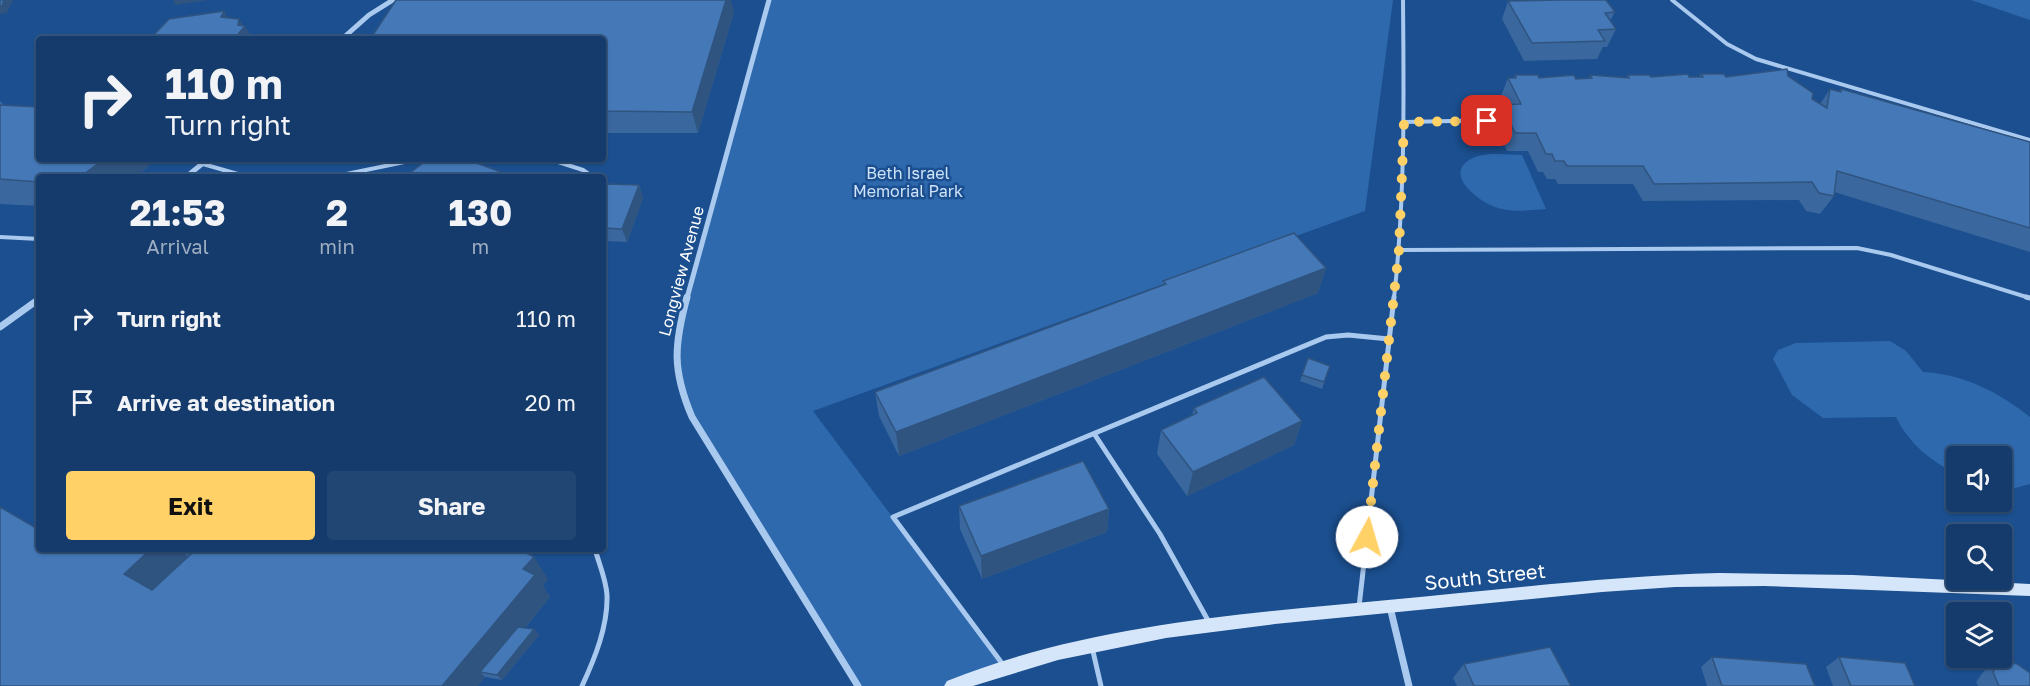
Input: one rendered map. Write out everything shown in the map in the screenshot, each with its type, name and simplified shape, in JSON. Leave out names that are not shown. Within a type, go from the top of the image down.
[{"type":"main road","name":"South Street","points":[[952,686],[1004,666],[1182,627],[1390,606],[1675,581],[1782,580],[2030,590]]},
{"type":"street","points":[[346,36],[379,8],[393,0]]},
{"type":"street","name":"Longview Avenue","points":[[769,0],[676,333],[675,363],[679,388],[698,430],[858,686]]},
{"type":"street","points":[[190,174],[204,162]]},
{"type":"street","points":[[0,327],[36,301]]},
{"type":"street","points":[[1390,606],[1409,686]]},
{"type":"lane","points":[[1359,609],[1399,250],[1404,122],[1403,0]]},
{"type":"lane","points":[[1672,0],[1727,44],[1756,59],[2030,140]]},
{"type":"lane","points":[[1404,122],[1508,120]]},
{"type":"lane","points":[[346,174],[404,162]]},
{"type":"lane","points":[[558,162],[589,174]]},
{"type":"lane","points":[[202,164],[237,174]]},
{"type":"lane","points":[[0,237],[36,239]]},
{"type":"lane","points":[[1399,250],[1857,248],[1891,255],[2030,298]]},
{"type":"lane","points":[[1004,666],[893,517],[1095,435],[1326,337],[1348,335],[1389,339]]},
{"type":"lane","points":[[1095,435],[1160,534],[1210,624]]},
{"type":"lane","points":[[582,686],[606,611],[607,594],[596,552]]},
{"type":"lane","points":[[1092,645],[1101,686]]},
{"type":"green space","name":"Beth Israel Memorial Park","points":[[771,0],[1393,0],[1365,211],[813,411],[1004,666],[952,686],[858,686],[698,430],[679,388],[677,332]]},
{"type":"green space","points":[[1971,0],[2030,0],[2030,20]]},
{"type":"green space","points":[[1490,154],[1522,155],[1546,209],[1514,211],[1495,207],[1480,199],[1462,179],[1463,165],[1471,159]]},
{"type":"green space","points":[[1890,341],[1906,351],[1923,372],[1952,376],[1993,392],[2030,417],[2030,484],[2012,489],[2012,446],[1946,446],[1946,468],[1914,443],[1896,417],[1823,418],[1792,395],[1773,359],[1778,350],[1796,343]]},
{"type":"building","points":[[396,0],[726,0],[692,112],[606,111],[606,36],[353,36],[354,34],[373,35]]},
{"type":"building","points":[[1606,0],[1615,12],[1605,13],[1616,29],[1598,30],[1605,41],[1532,43],[1508,1]]},
{"type":"building","points":[[224,11],[221,17],[239,19],[238,25],[245,26],[237,36],[153,36],[169,19]]},
{"type":"building","points":[[1787,69],[1788,76],[1813,93],[1812,99],[1827,108],[1830,89],[1841,92],[1841,89],[2030,142],[2030,228],[1837,171],[1834,196],[1819,193],[1812,182],[1654,184],[1643,166],[1567,166],[1564,161],[1555,161],[1552,154],[1546,154],[1536,133],[1515,133],[1502,105],[1521,104],[1508,78],[1516,78],[1515,75],[1538,75],[1539,78],[1574,75],[1576,79],[1592,78],[1590,75],[1629,78],[1628,75],[1649,75],[1651,77],[1688,74],[1689,77],[1703,77],[1701,74],[1724,74],[1726,77]]},
{"type":"building","points":[[0,105],[36,107],[36,162],[100,162],[84,174],[36,174],[36,182],[0,179]]},
{"type":"building","points":[[424,162],[474,162],[506,174],[409,174]]},
{"type":"building","points":[[608,184],[639,185],[622,229],[606,228]]},
{"type":"building","points":[[1294,233],[1326,268],[896,432],[875,392],[1166,284],[1163,281]]},
{"type":"building","points":[[1308,358],[1330,366],[1324,382],[1302,375]]},
{"type":"building","points":[[1264,377],[1302,421],[1193,472],[1161,430],[1197,413],[1194,408]]},
{"type":"building","points":[[1083,461],[1109,509],[981,556],[959,506]]},
{"type":"building","points":[[0,507],[36,528],[36,552],[148,552],[124,574],[152,590],[192,553],[190,552],[525,552],[534,557],[523,569],[535,575],[442,686],[0,686]]},
{"type":"building","points":[[518,627],[534,629],[497,675],[480,672]]},
{"type":"building","points":[[1550,647],[1571,686],[1474,686],[1464,664]]},
{"type":"building","points":[[1712,657],[1806,664],[1815,686],[1722,686]]},
{"type":"building","points":[[1839,657],[1905,663],[1915,686],[1851,686]]},
{"type":"building","points":[[2012,663],[2017,664],[2030,673],[2030,686],[1999,686],[1993,672],[1995,668],[2012,668]]},
{"type":"route","points":[[1367,537],[1399,250],[1404,122],[1487,121]]}]
